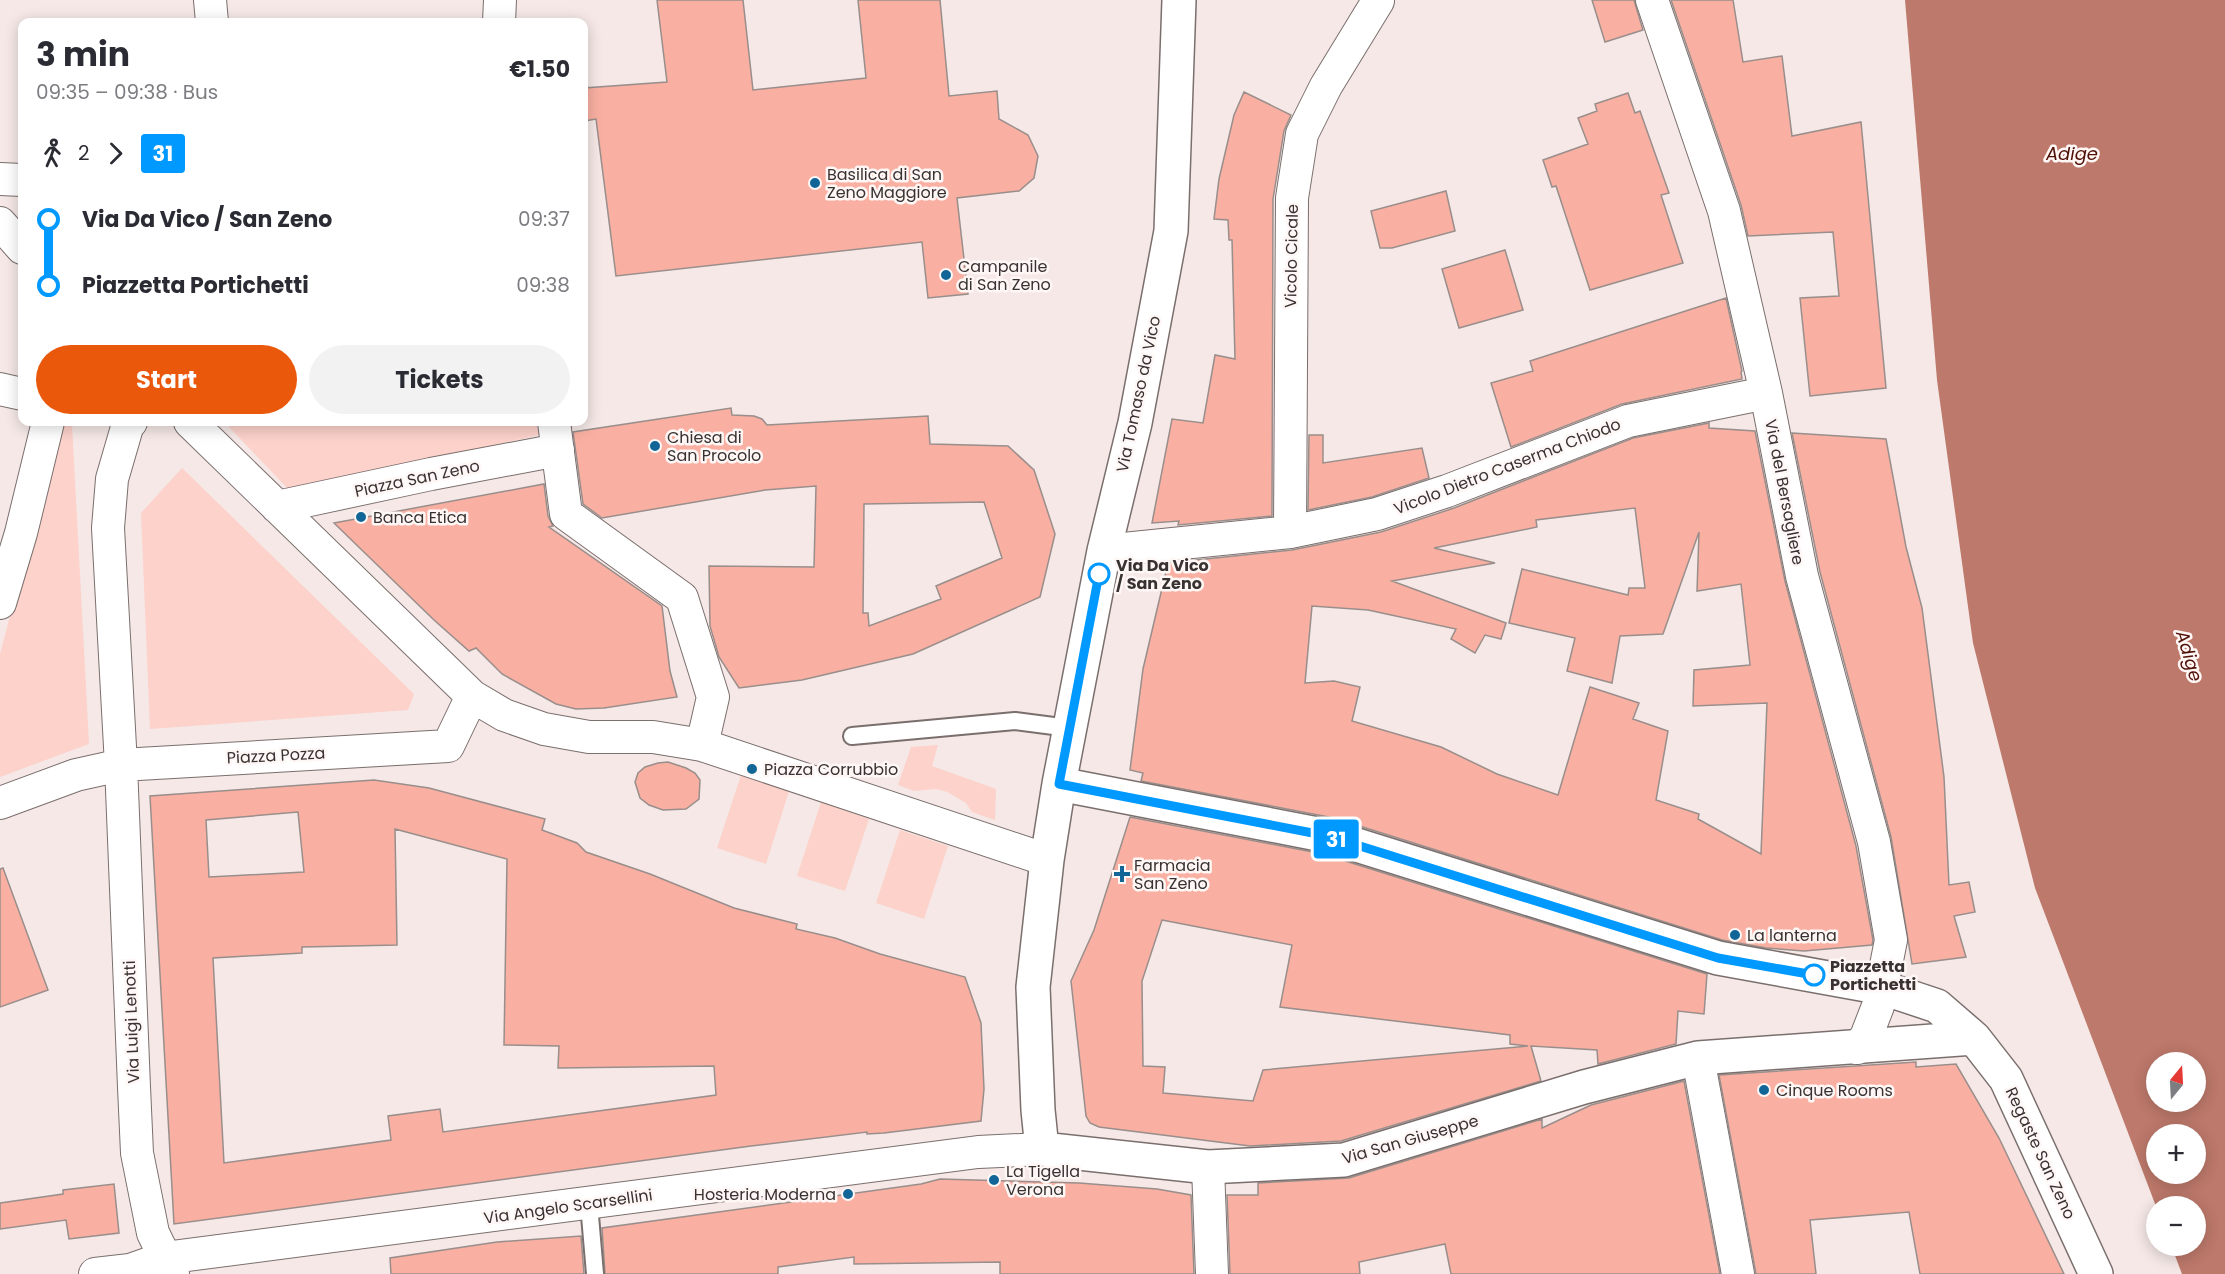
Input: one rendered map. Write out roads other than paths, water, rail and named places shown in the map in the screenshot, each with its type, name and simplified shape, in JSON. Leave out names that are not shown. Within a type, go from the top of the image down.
[{"type":"street","points":[[210,0],[212,18]]},
{"type":"street","points":[[499,18],[500,0]]},
{"type":"street","name":"Via Tomaso da Vico","points":[[1059,784],[1104,551],[1134,423],[1171,231],[1179,0]]},
{"type":"street","name":"Via del Bersagliere","points":[[1652,0],[1724,211],[1766,393],[1802,576],[1874,842],[1891,940],[1883,988]]},
{"type":"street","name":"Vicolo Cicale","points":[[1290,532],[1292,198],[1302,134],[1326,86],[1378,1]]},
{"type":"street","points":[[0,179],[18,180]]},
{"type":"street","points":[[0,223],[18,243]]},
{"type":"street","points":[[0,389],[18,393]]},
{"type":"street","name":"Vicolo Dietro Caserma Chiodo","points":[[1104,551],[1290,532],[1387,511],[1447,491],[1628,421],[1766,393]]},
{"type":"street","points":[[0,603],[21,533],[47,426]]},
{"type":"street","points":[[0,803],[76,775],[121,765],[108,528],[112,479],[125,426]]},
{"type":"street","points":[[194,426],[472,696],[504,716],[544,729],[589,737],[653,737],[702,745],[1047,860]]},
{"type":"street","points":[[556,435],[566,514],[682,598],[713,697],[702,745]]},
{"type":"street","name":"Piazza San Zeno","points":[[277,507],[556,435]]},
{"type":"street","name":"Piazza Pozza","points":[[121,765],[448,746],[472,696]]},
{"type":"street","name":"Via Luigi Lenotti","points":[[121,765],[137,1153],[153,1233],[169,1266]]},
{"type":"street","points":[[1042,1149],[1038,1110],[1033,987],[1047,860],[1059,784],[1328,836],[1718,958],[1883,988],[1937,1006],[1974,1038]]},
{"type":"street","points":[[1857,1048],[1866,1038],[1883,988]]},
{"type":"street","points":[[1738,1274],[1698,1058],[1974,1038]]},
{"type":"street","name":"Regaste San Zeno","points":[[1974,1038],[2006,1079],[2096,1274]]},
{"type":"street","name":"Via San Giuseppe","points":[[1042,1149],[1208,1167],[1344,1160],[1584,1087],[1698,1058]]},
{"type":"street","name":"Via Angelo Scarsellini","points":[[95,1274],[169,1266],[589,1204],[978,1152],[1042,1149]]},
{"type":"street","points":[[1208,1167],[1212,1274]]},
{"type":"lane","points":[[852,736],[1015,722],[1069,728]]},
{"type":"lane","points":[[589,1204],[596,1274]]},
{"type":"water","name":"Adige","points":[[1905,0],[2225,0],[2225,1274],[2182,1274],[2175,1256],[2206,1256],[2206,1196],[2152,1196],[2147,1184],[2206,1184],[2206,1124],[2146,1124],[2146,1180],[2035,888],[1973,643],[1937,380]]},
{"type":"place","name":"Basilica di San Zeno Maggiore","points":[[815,183]]},
{"type":"place","name":"Campanile di San Zeno","points":[[946,275]]},
{"type":"place","name":"Chiesa di San Procolo","points":[[655,446]]},
{"type":"place","name":"Banca Etica","points":[[361,517]]},
{"type":"place","name":"Via Da Vico / San Zeno","points":[[1099,574]]},
{"type":"place","name":"Piazza Corrubbio","points":[[752,769]]},
{"type":"place","name":"Farmacia San Zeno","points":[[1122,874]]},
{"type":"place","name":"La lanterna","points":[[1735,935]]},
{"type":"place","name":"Piazzetta Portichetti","points":[[1814,975]]},
{"type":"place","name":"Cinque Rooms","points":[[1764,1090]]},
{"type":"place","name":"La Tigella Verona","points":[[994,1180]]},
{"type":"place","name":"Hosteria Moderna","points":[[848,1194]]}]
